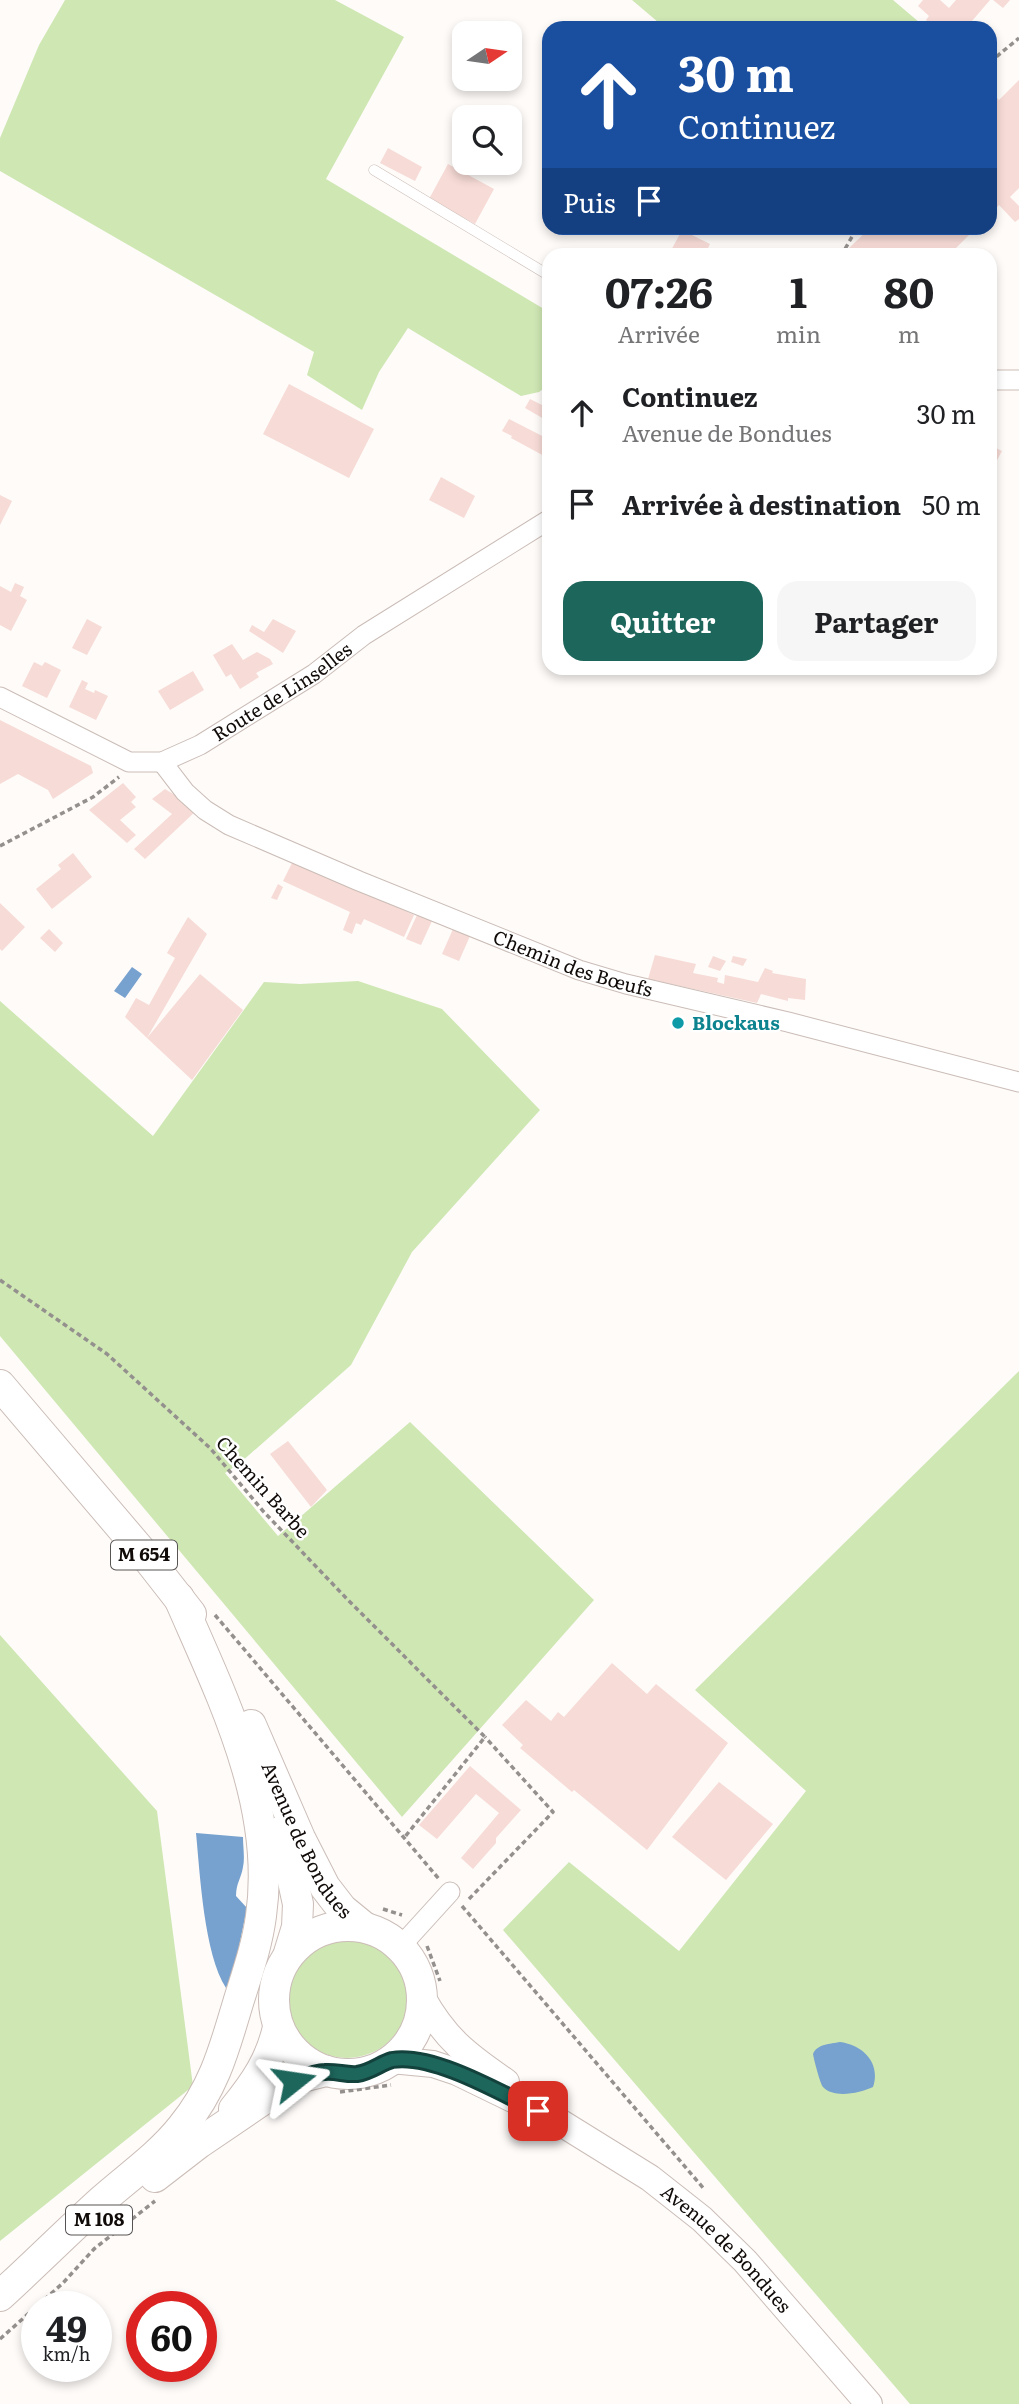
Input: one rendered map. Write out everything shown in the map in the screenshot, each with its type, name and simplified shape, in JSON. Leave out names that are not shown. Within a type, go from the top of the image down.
[{"type":"main road","name":"Avenue de Bondues","points":[[0,1385],[179,1598],[214,1650],[324,1887],[342,1909],[364,1927]]},
{"type":"main road","points":[[0,2297],[160,2151],[201,2102],[220,2062],[256,1942],[264,1866],[256,1803],[232,1724],[179,1598]]},
{"type":"main road","name":"Avenue de Bondues","points":[[259,1744],[289,1853],[298,1904],[297,1927],[289,1954]]},
{"type":"main road","points":[[340,1926],[364,1927],[383,1934],[400,1947],[414,1965],[422,1997],[419,2021],[400,2053],[371,2071],[349,2074],[316,2067],[290,2047],[278,2027],[273,1994],[278,1973],[297,1945],[317,1932],[340,1926]]},
{"type":"main road","name":"Avenue de Bondues","points":[[422,1997],[450,2039],[558,2121],[650,2178],[702,2220],[752,2268],[869,2404]]},
{"type":"main road","name":"M 108","points":[[200,2143],[255,2083],[270,2058],[278,2027]]},
{"type":"main road","name":"Avenue de Bondues","points":[[391,2060],[423,2062],[444,2067],[558,2121]]},
{"type":"main road","name":"M 108","points":[[0,2297],[200,2143],[280,2088],[306,2076],[326,2071]]},
{"type":"street","points":[[997,380],[1019,380]]},
{"type":"street","name":"Route de Linselles","points":[[0,697],[129,762],[162,762],[200,745],[314,674],[364,635],[542,524]]},
{"type":"street","name":"Chemin des Bœufs","points":[[162,762],[185,792],[205,810],[229,825],[579,970],[626,984],[788,1021],[1019,1083]]},
{"type":"street","points":[[400,1947],[456,1899]]},
{"type":"lane","points":[[374,170],[542,271]]},
{"type":"path","points":[[997,56],[1019,38]]},
{"type":"path","points":[[0,846],[93,797],[114,781],[129,762]]},
{"type":"path","name":"Chemin Barbe","points":[[0,1280],[107,1354],[210,1448],[263,1511],[348,1601],[485,1737],[553,1812],[456,1899]]},
{"type":"path","points":[[404,1838],[485,1737]]},
{"type":"path","points":[[0,2339],[63,2283],[94,2249],[159,2197]]},
{"type":"green space","points":[[65,0],[335,0],[404,37],[326,179],[542,308],[542,390],[521,396],[408,328],[379,372],[362,410],[307,375],[314,352],[0,171],[0,138],[39,45]]},
{"type":"green space","points":[[632,0],[893,0],[918,21],[657,21]]},
{"type":"green space","points":[[358,981],[442,1009],[540,1110],[412,1252],[351,1365],[240,1463],[225,1473],[278,1536],[410,1422],[594,1600],[402,1817],[0,1336],[0,1001],[153,1136],[264,982],[300,984]]},
{"type":"green space","points":[[1019,1371],[1019,2404],[910,2404],[503,1930],[569,1862],[679,1951],[806,1791],[695,1690]]},
{"type":"green space","points":[[0,1635],[157,1811],[193,2086],[0,2241]]},
{"type":"green space","points":[[347,1936],[370,1941],[390,1954],[403,1974],[408,1997],[403,2020],[390,2040],[370,2053],[347,2058],[324,2053],[304,2040],[291,2020],[286,1997],[291,1974],[304,1954],[324,1941]]},
{"type":"water","points":[[132,967],[142,974],[125,998],[114,991]]},
{"type":"water","points":[[196,1833],[243,1837],[244,1864],[236,1896],[247,1908],[234,1971],[226,1988],[208,1935]]},
{"type":"water","points":[[840,2042],[856,2047],[868,2057],[874,2070],[873,2087],[840,2094],[823,2087],[813,2054],[821,2046]]},
{"type":"building","points":[[923,0],[940,0],[949,8],[956,0],[990,0],[972,21],[927,21],[929,16],[918,6]]},
{"type":"building","points":[[993,0],[1010,0],[1003,8]]},
{"type":"building","points":[[1019,80],[1019,188],[1010,197],[1019,206],[1019,219],[1015,222],[999,205],[997,207],[997,98],[999,100]]},
{"type":"building","points":[[388,148],[422,167],[415,181],[380,163]]},
{"type":"building","points":[[448,164],[452,166],[452,175],[468,175],[494,189],[475,224],[429,199]]},
{"type":"building","points":[[679,235],[692,235],[710,244],[708,248],[672,248]]},
{"type":"building","points":[[863,235],[969,235],[956,248],[849,248]]},
{"type":"building","points":[[289,384],[374,429],[349,478],[263,434]]},
{"type":"building","points":[[530,399],[542,405],[542,418],[525,408]]},
{"type":"building","points":[[509,419],[542,436],[542,455],[511,438],[512,436],[502,431]]},
{"type":"building","points":[[441,477],[475,496],[464,518],[429,500]]},
{"type":"building","points":[[0,495],[12,501],[0,525]]},
{"type":"building","points":[[15,583],[24,587],[20,596],[27,600],[11,631],[0,625],[0,586],[11,592]]},
{"type":"building","points":[[87,619],[102,627],[87,655],[72,648]]},
{"type":"building","points":[[273,619],[296,631],[283,653],[249,631],[252,625],[264,632]]},
{"type":"building","points":[[232,644],[243,660],[257,652],[270,659],[273,664],[256,673],[259,677],[240,689],[231,674],[226,677],[213,655]]},
{"type":"building","points":[[34,662],[42,666],[45,662],[61,670],[47,698],[22,686]]},
{"type":"building","points":[[193,671],[204,690],[170,710],[158,691]]},
{"type":"building","points":[[82,680],[88,683],[85,689],[108,696],[96,720],[69,707]]},
{"type":"building","points":[[0,720],[91,766],[93,773],[53,799],[48,790],[18,774],[0,784]]},
{"type":"building","points":[[123,783],[136,797],[131,802],[136,807],[120,820],[136,835],[127,843],[89,810]]},
{"type":"building","points":[[165,789],[198,809],[145,859],[134,849],[172,814],[152,799]]},
{"type":"building","points":[[73,853],[92,877],[52,909],[36,889],[61,869],[58,865]]},
{"type":"building","points":[[294,859],[414,915],[404,937],[364,919],[361,925],[356,923],[352,934],[343,930],[350,912],[283,881]]},
{"type":"building","points":[[278,884],[283,887],[277,900],[271,898]]},
{"type":"building","points":[[0,903],[25,927],[2,951],[0,949]]},
{"type":"building","points":[[417,915],[432,921],[421,945],[406,939]]},
{"type":"building","points":[[188,917],[207,934],[147,1038],[125,1017],[136,998],[149,1005],[175,958],[167,953]]},
{"type":"building","points":[[49,929],[63,943],[55,952],[40,938]]},
{"type":"building","points":[[453,929],[470,936],[459,961],[442,954]]},
{"type":"building","points":[[655,955],[696,964],[693,973],[718,978],[717,982],[724,984],[725,975],[758,982],[765,968],[773,971],[772,973],[806,979],[805,1000],[788,998],[788,1001],[761,994],[757,1003],[648,979]]},
{"type":"building","points":[[713,956],[726,961],[720,971],[708,967]]},
{"type":"building","points":[[733,956],[747,959],[743,966],[731,962]]},
{"type":"building","points":[[200,974],[243,1010],[192,1080],[147,1038]]},
{"type":"building","points":[[288,1441],[327,1490],[311,1507],[270,1454]]},
{"type":"building","points":[[612,1663],[647,1694],[656,1684],[728,1743],[647,1850],[520,1748],[523,1745],[502,1725],[526,1700],[551,1721],[558,1712],[564,1717]]},
{"type":"building","points":[[470,1766],[521,1810],[473,1869],[461,1858],[499,1813],[476,1794],[437,1839],[419,1825]]},
{"type":"building","points":[[719,1782],[773,1824],[726,1880],[672,1837]]},
{"type":"place","name":"Blockaus","points":[[678,1023]]},
{"type":"route","points":[[294,2081],[326,2071],[337,2074],[371,2071],[391,2060],[423,2062],[457,2072],[538,2111]]}]
